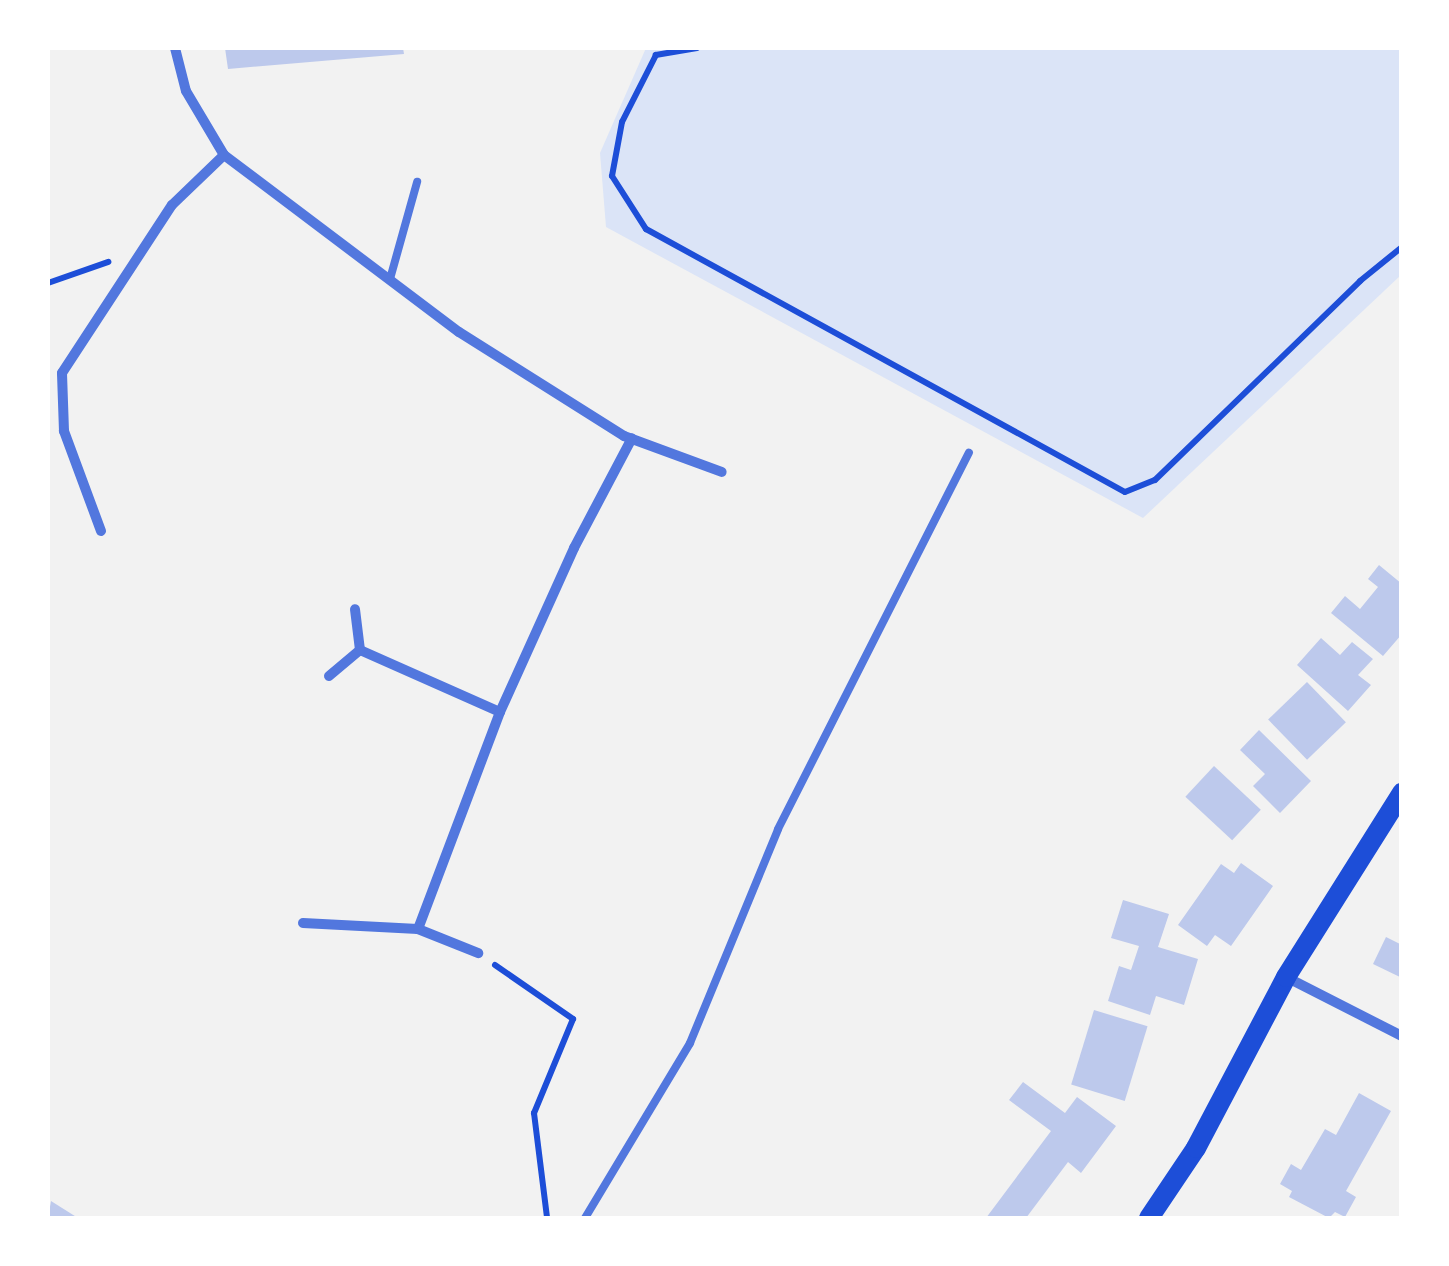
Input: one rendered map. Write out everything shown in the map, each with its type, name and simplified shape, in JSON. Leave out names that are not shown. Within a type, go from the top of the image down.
[{"type":"main road","points":[[1149,1218],[1196,1148],[1286,977],[1402,793]]},
{"type":"street","points":[[175,48],[186,91],[224,155],[458,332],[632,438],[722,472]]},
{"type":"street","points":[[101,530],[64,431],[62,373],[172,206],[224,155]]},
{"type":"street","points":[[418,930],[500,712],[574,548],[632,438]]},
{"type":"street","points":[[355,609],[360,650]]},
{"type":"street","points":[[360,650],[500,712]]},
{"type":"street","points":[[329,676],[360,650]]},
{"type":"street","points":[[302,923],[418,930],[478,953]]},
{"type":"street","points":[[1286,977],[1402,1036]]},
{"type":"lane","points":[[390,279],[417,182]]},
{"type":"lane","points":[[584,1218],[690,1043],[778,829],[969,453]]},
{"type":"path","points":[[698,48],[656,55],[622,122],[612,176],[646,230],[1125,492],[1155,480],[1360,281],[1402,248]]},
{"type":"path","points":[[48,282],[140,251]]},
{"type":"path","points":[[478,953],[573,1019],[534,1113],[547,1218]]},
{"type":"shaded area","points":[[646,48],[1401,48],[1401,275],[1143,518],[606,227],[600,153]]},
{"type":"building","points":[[225,48],[403,48],[404,54],[228,69]]},
{"type":"building","points":[[1379,565],[1402,584],[1402,634],[1383,656],[1331,613],[1345,596],[1360,609],[1378,587],[1368,579]]},
{"type":"building","points":[[1321,638],[1340,655],[1352,642],[1373,659],[1358,675],[1371,685],[1348,711],[1297,665]]},
{"type":"building","points":[[1307,682],[1346,722],[1307,760],[1268,720]]},
{"type":"building","points":[[1259,730],[1311,781],[1280,813],[1253,786],[1265,774],[1240,750]]},
{"type":"building","points":[[1214,766],[1261,810],[1232,840],[1185,797]]},
{"type":"building","points":[[1241,863],[1273,886],[1231,946],[1215,935],[1207,946],[1178,925],[1221,864],[1234,873]]},
{"type":"building","points":[[1123,900],[1169,914],[1158,947],[1198,959],[1184,1005],[1156,996],[1150,1015],[1108,1001],[1119,966],[1131,970],[1139,946],[1111,938]]},
{"type":"building","points":[[1386,937],[1402,945],[1402,978],[1373,964]]},
{"type":"building","points":[[1094,1010],[1148,1026],[1125,1101],[1071,1085]]},
{"type":"building","points":[[1023,1082],[1065,1113],[1077,1097],[1116,1126],[1081,1173],[1068,1162],[1026,1218],[986,1218],[1051,1131],[1009,1100]]},
{"type":"building","points":[[1359,1093],[1391,1111],[1346,1191],[1356,1197],[1345,1217],[1335,1212],[1329,1218],[1289,1197],[1292,1191],[1280,1184],[1291,1164],[1301,1170],[1325,1129],[1336,1135]]},
{"type":"building","points":[[51,1201],[78,1218],[48,1218]]}]
